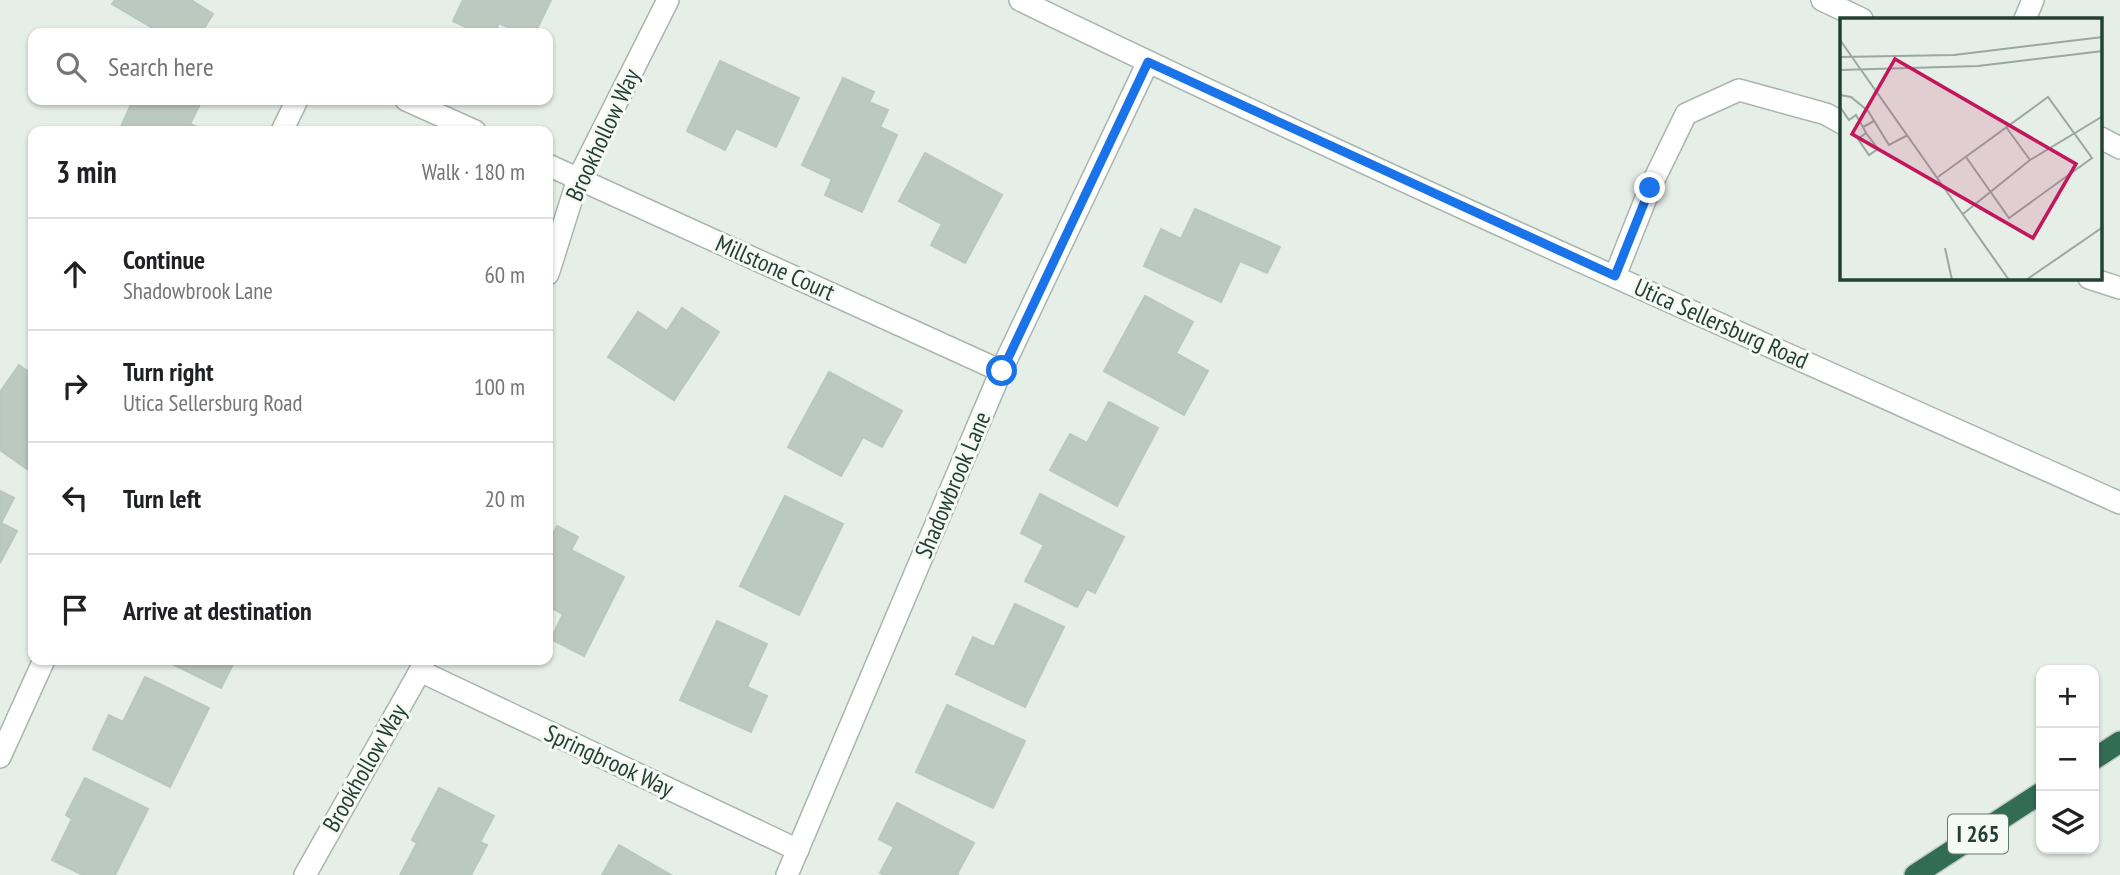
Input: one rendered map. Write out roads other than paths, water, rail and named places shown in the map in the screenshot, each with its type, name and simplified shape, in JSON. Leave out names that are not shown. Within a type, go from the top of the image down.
[{"type":"highway","points":[[2099,756],[2120,742]]},
{"type":"highway","name":"I 265","points":[[1915,875],[2036,796]]},
{"type":"street","name":"Brookhollow Way","points":[[553,259],[579,179],[668,0]]},
{"type":"street","name":"Utica Sellersburg Road","points":[[1020,0],[1148,62],[1615,276],[2120,503]]},
{"type":"street","points":[[1822,0],[1860,18]]},
{"type":"street","points":[[2025,18],[2033,0]]},
{"type":"street","name":"Shadowbrook Lane","points":[[787,875],[1002,371],[1148,62]]},
{"type":"street","points":[[1615,276],[1650,188],[1686,114],[1739,90],[1826,114],[1840,122]]},
{"type":"street","points":[[284,126],[295,105]]},
{"type":"street","points":[[417,105],[464,126]]},
{"type":"street","points":[[2102,139],[2120,149]]},
{"type":"street","name":"Millstone Court","points":[[553,167],[1002,371]]},
{"type":"street","points":[[2095,280],[2120,288]]},
{"type":"street","points":[[0,757],[42,665]]},
{"type":"street","name":"Brookhollow Way","points":[[304,875],[422,665]]},
{"type":"street","name":"Springbrook Way","points":[[422,665],[798,850]]}]
